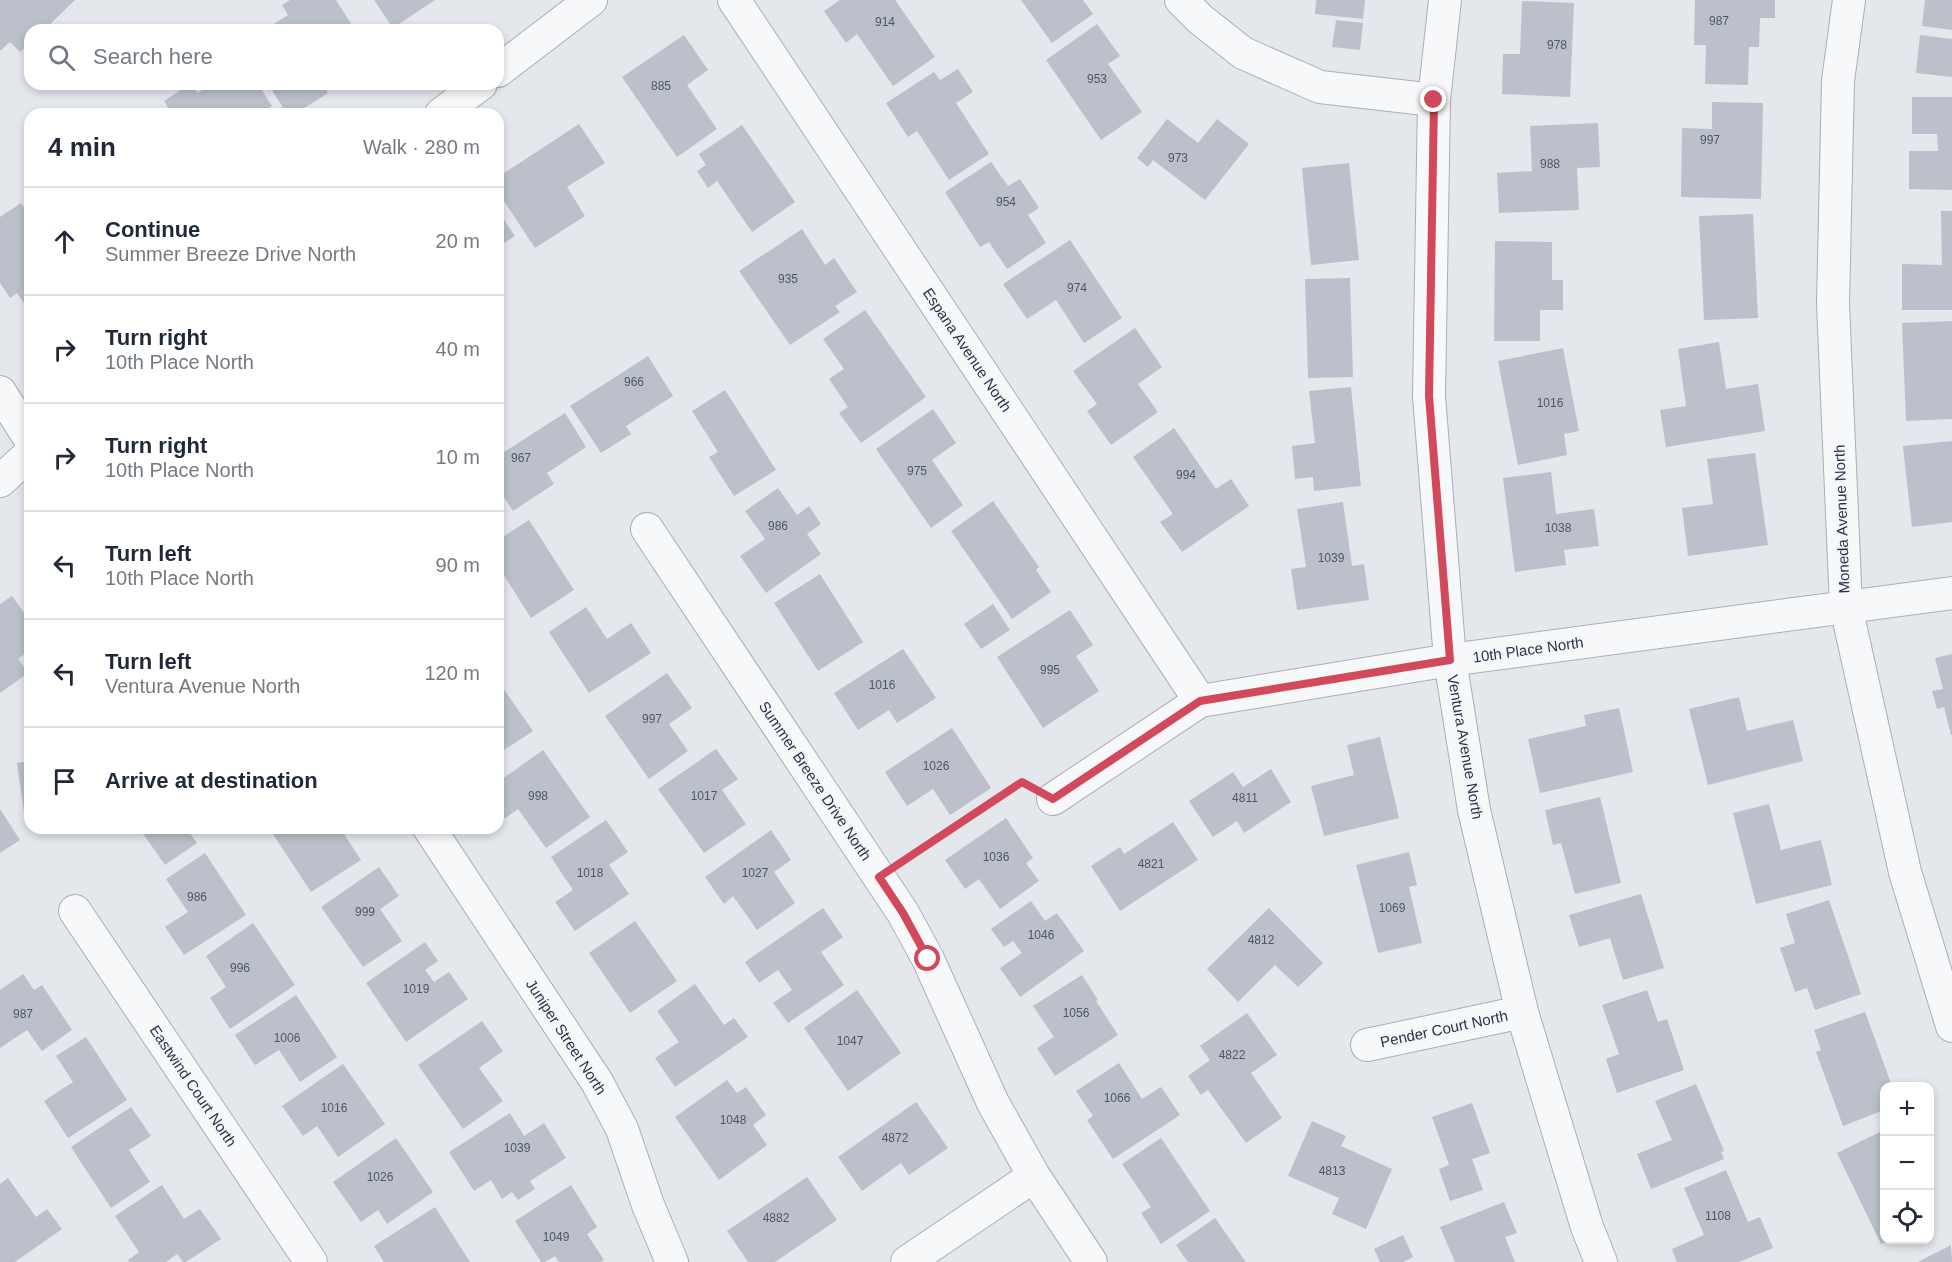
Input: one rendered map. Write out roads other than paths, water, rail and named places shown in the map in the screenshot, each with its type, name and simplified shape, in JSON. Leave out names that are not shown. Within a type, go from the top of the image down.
[{"type":"street","points":[[504,66],[591,0]]},
{"type":"street","name":"Espana Avenue North","points":[[734,0],[1200,701]]},
{"type":"street","points":[[1181,0],[1200,19],[1243,54],[1320,87],[1434,100]]},
{"type":"street","name":"Ventura Avenue North","points":[[1445,0],[1434,100],[1429,396],[1450,660],[1474,810],[1522,1012],[1587,1227],[1601,1262]]},
{"type":"street","name":"Moneda Avenue North","points":[[1849,0],[1838,81],[1833,304],[1846,607],[1905,872],[1952,1026]]},
{"type":"street","points":[[449,108],[473,90]]},
{"type":"street","points":[[0,392],[24,430]]},
{"type":"street","points":[[0,481],[24,459]]},
{"type":"street","name":"Summer Breeze Drive North","points":[[647,529],[903,913],[928,959],[993,1103],[1034,1176],[1091,1262]]},
{"type":"street","name":"10th Place North","points":[[1053,799],[1200,701],[1450,660],[1952,593]]},
{"type":"street","name":"Juniper Street North","points":[[433,834],[597,1082],[622,1129],[648,1205],[672,1262]]},
{"type":"street","name":"Eastwind Court North","points":[[75,911],[310,1262]]},
{"type":"street","name":"Pender Court North","points":[[1367,1046],[1522,1012]]},
{"type":"street","points":[[907,1262],[1034,1176]]}]
